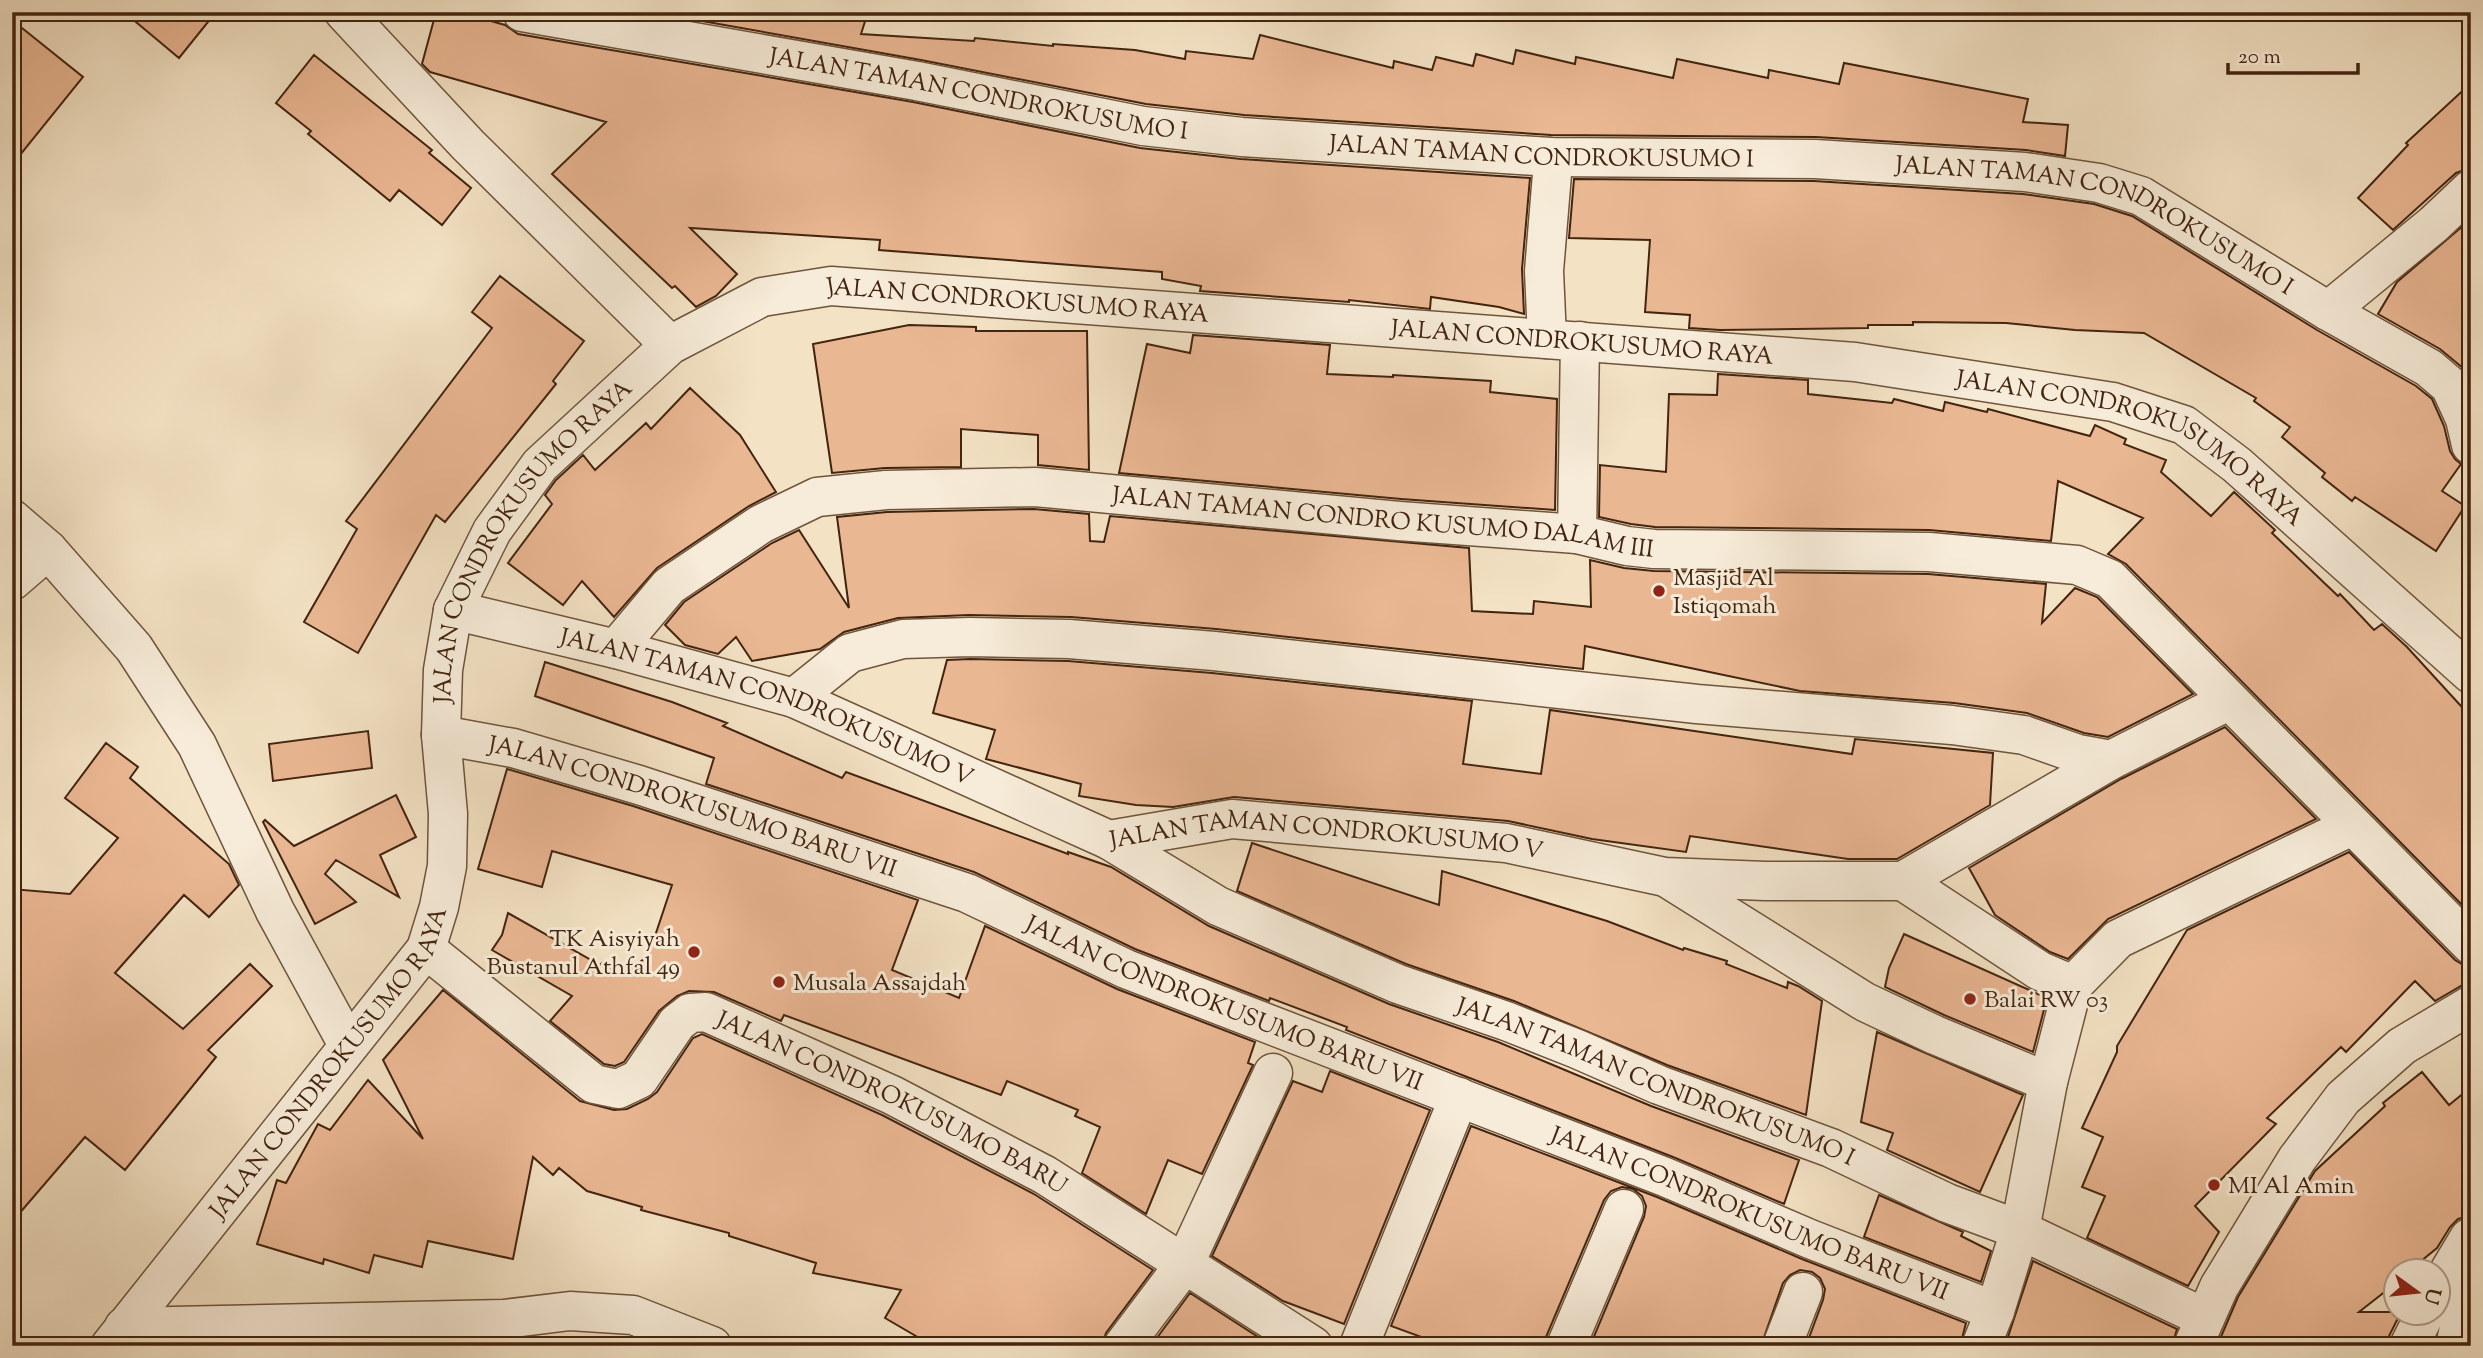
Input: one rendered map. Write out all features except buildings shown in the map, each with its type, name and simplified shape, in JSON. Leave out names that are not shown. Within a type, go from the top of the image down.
[{"type":"street","points":[[344,12],[468,145],[670,345]]},
{"type":"street","name":"JALAN TAMAN CONDROKUSUMO I","points":[[522,12],[917,81],[1143,126],[1242,137],[1550,157],[1815,159],[2025,172],[2099,183],[2141,195],[2328,311],[2429,368],[2451,386],[2465,419],[2471,445]]},
{"type":"street","points":[[1550,157],[1552,174],[1544,271],[1563,340],[1577,534]]},
{"type":"street","points":[[2328,311],[2434,225],[2471,189]]},
{"type":"street","name":"JALAN CONDROKUSUMO RAYA","points":[[117,1336],[426,949],[447,866],[448,814],[441,735],[443,670],[453,610],[492,531],[540,464],[670,345],[762,297],[831,286],[1855,362],[2113,402],[2184,425],[2237,465],[2471,674]]},
{"type":"street","name":"JALAN TAMAN CONDRO KUSUMO DALAM III","points":[[615,649],[669,586],[761,524],[817,497],[886,490],[1035,488],[1399,522],[1577,534],[1627,546],[1654,549],[1930,552],[2077,565],[2110,579],[2471,945]]},
{"type":"street","points":[[12,519],[48,550],[134,648],[197,745],[275,911],[348,1045]]},
{"type":"street","points":[[12,581],[48,550]]},
{"type":"street","name":"JALAN TAMAN CONDROKUSUMO V","points":[[453,610],[615,649],[794,698],[1109,841],[1232,819],[1506,843],[1665,877],[1765,881],[1903,881]]},
{"type":"street","points":[[794,698],[850,653],[903,639],[1069,639],[1228,652],[1697,704],[1952,725],[2024,736],[2078,754],[2111,760]]},
{"type":"street","points":[[2073,985],[2039,971],[1903,881],[2111,760],[2228,701]]},
{"type":"street","name":"JALAN CONDROKUSUMO BARU VII","points":[[441,735],[513,748],[639,785],[967,893],[1126,969],[1665,1177],[1810,1239],[1995,1311]]},
{"type":"street","points":[[1981,1346],[1995,1311],[2020,1230],[2048,1082],[2073,985],[2119,939],[2352,825]]},
{"type":"street","name":"JALAN TAMAN CONDROKUSUMO I","points":[[1109,841],[1218,906],[1398,984],[1506,1021],[1659,1085],[1831,1148],[1947,1203],[2020,1230],[2199,1332]]},
{"type":"street","points":[[1665,877],[1866,1002],[1935,1035],[2048,1082]]},
{"type":"street","name":"JALAN CONDROKUSUMO BARU","points":[[426,949],[594,1084],[618,1088],[639,1079],[677,1023],[690,1013],[706,1012],[892,1095],[1045,1175],[1313,1346]]},
{"type":"street","points":[[2199,1332],[2219,1287],[2297,1159],[2343,1098],[2402,1046],[2471,1004]]},
{"type":"street","points":[[1123,1346],[1184,1265],[1273,1073]]},
{"type":"street","points":[[1359,1346],[1459,1097]]},
{"type":"street","points":[[1566,1346],[1624,1209]]},
{"type":"street","points":[[2452,1267],[2471,1235]]},
{"type":"street","points":[[2455,1346],[2470,1278],[2471,1255]]},
{"type":"street","points":[[1782,1346],[1803,1292]]},
{"type":"street","points":[[117,1336],[504,1319],[570,1311],[633,1315],[712,1346]]},
{"type":"street","points":[[2409,1346],[2419,1326]]},
{"type":"place","name":"Masjid Al Istiqomah","points":[[1659,591]]},
{"type":"place","name":"TK Aisyiyah Bustanul Athfal 49","points":[[694,952]]},
{"type":"place","name":"Musala Assajdah","points":[[779,982]]},
{"type":"place","name":"Balai RW 03","points":[[1970,999]]},
{"type":"place","name":"MI Al Amin","points":[[2214,1185]]}]
